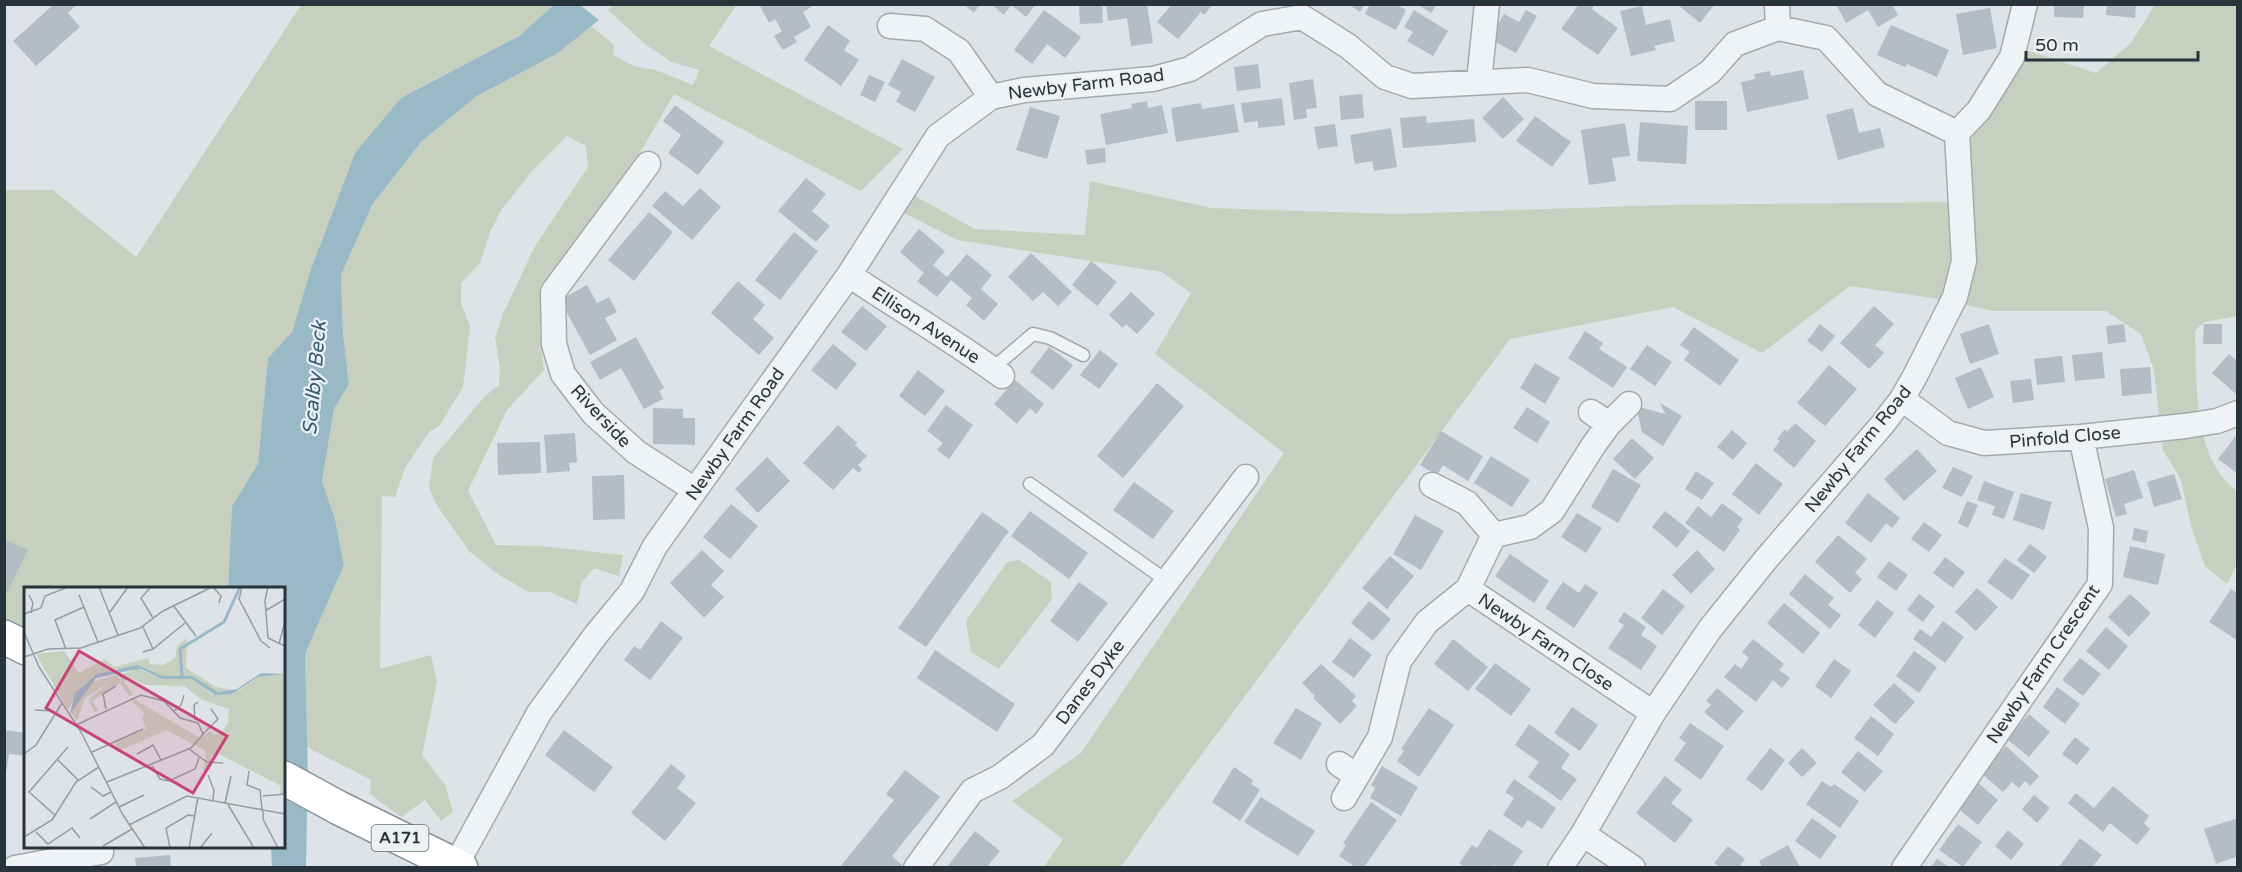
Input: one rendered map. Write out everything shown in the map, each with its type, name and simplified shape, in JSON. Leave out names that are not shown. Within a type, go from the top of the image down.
[{"type":"highway","points":[[4,637],[24,647]]},
{"type":"highway","name":"A171","points":[[285,779],[459,866]]},
{"type":"street","points":[[1479,81],[1487,4]]},
{"type":"street","points":[[1956,133],[1979,110],[2012,57],[2025,4]]},
{"type":"street","name":"Newby Farm Road","points":[[459,866],[539,713],[595,636],[632,591],[655,546],[849,275],[939,136],[991,97],[1024,90],[1153,79],[1190,69],[1262,24],[1302,11],[1385,77],[1412,86],[1528,80],[1593,96],[1670,99],[1710,72],[1735,44],[1778,16],[1826,38],[1877,94],[1956,133],[1964,261],[1955,297],[1902,399],[1717,620],[1653,713],[1560,867]]},
{"type":"street","points":[[890,26],[925,29],[959,51],[991,97]]},
{"type":"street","name":"Riverside","points":[[648,164],[553,292],[554,344],[563,375],[593,413],[636,452],[695,490]]},
{"type":"street","name":"Ellison Avenue","points":[[849,275],[964,348],[997,372]]},
{"type":"street","name":"Pinfold Close","points":[[1902,399],[1948,433],[1984,443],[2081,437],[2185,426],[2217,421],[2238,413]]},
{"type":"street","points":[[1494,535],[1530,527],[1552,511],[1600,418],[1629,404]]},
{"type":"street","name":"Newby Farm Crescent","points":[[1904,867],[2100,584],[2101,528],[2081,437]]},
{"type":"street","name":"Danes Dyke","points":[[916,867],[972,791],[1000,777],[1043,745],[1246,477]]},
{"type":"street","points":[[1432,485],[1467,503],[1494,535]]},
{"type":"street","points":[[1468,589],[1494,535]]},
{"type":"street","name":"Newby Farm Close","points":[[1344,798],[1348,770],[1380,737],[1399,662],[1427,621],[1468,589],[1653,713]]},
{"type":"street","points":[[1582,834],[1633,867]]},
{"type":"street","points":[[15,867],[102,855]]},
{"type":"lane","points":[[997,372],[1033,334],[1050,338],[1083,355]]},
{"type":"lane","points":[[1030,484],[1167,581]]},
{"type":"green space","points":[[614,4],[737,4],[709,46],[903,149],[861,191],[674,94],[644,146],[545,297],[539,328],[544,370],[507,410],[468,491],[496,545],[540,546],[623,555],[619,576],[594,568],[582,582],[577,604],[550,592],[529,592],[499,575],[470,552],[436,504],[429,488],[433,458],[485,396],[499,385],[500,369],[495,337],[503,314],[535,246],[588,167],[586,146],[567,136],[532,171],[502,209],[490,232],[480,263],[461,283],[461,303],[470,327],[463,387],[440,425],[429,432],[405,468],[395,497],[382,496],[380,669],[431,655],[437,682],[422,755],[445,785],[453,812],[441,821],[425,800],[401,817],[370,794],[371,780],[307,747],[305,654],[344,565],[335,519],[322,481],[334,409],[349,384],[343,334],[341,275],[372,205],[422,141],[477,96],[558,53],[591,26],[614,45],[613,55],[636,67],[656,70],[693,85],[699,70],[672,62],[646,45],[608,10]]},
{"type":"green space","points":[[301,5],[554,5],[519,36],[401,98],[310,272],[292,332],[268,358],[258,464],[232,506],[228,587],[24,587],[24,632],[5,622],[5,190],[53,190],[136,257]]},
{"type":"green space","points":[[2155,5],[2237,5],[2237,316],[2205,322],[2195,330],[2197,394],[2204,439],[2222,477],[2237,491],[2237,564],[2227,584],[2205,566],[2192,530],[2181,480],[2163,450],[2154,370],[2141,334],[2106,311],[1994,311],[1956,303],[1961,135],[2026,50],[2096,73],[2131,43]]},
{"type":"green space","points":[[1090,181],[1211,208],[1398,214],[1664,205],[1956,202],[1958,221],[1946,300],[1850,286],[1762,353],[1673,307],[1510,339],[1159,812],[1121,867],[1043,868],[1063,839],[1012,801],[1081,753],[1284,453],[1155,354],[1191,293],[1162,272],[957,240],[904,213],[913,195],[975,229],[1085,235]]},
{"type":"green space","points":[[1019,560],[1051,582],[1052,599],[999,669],[971,652],[966,621],[1007,562]]},
{"type":"water","name":"Scalby Beck","points":[[554,5],[580,5],[599,20],[558,53],[477,96],[422,141],[372,205],[341,275],[343,334],[349,384],[334,409],[322,481],[335,519],[344,565],[305,654],[308,777],[285,766],[285,587],[228,587],[232,506],[258,464],[268,358],[292,332],[310,272],[355,153],[401,98],[519,36]]},
{"type":"water","points":[[285,800],[307,811],[306,867],[272,867],[271,848],[285,848]]},
{"type":"building","points":[[54,4],[77,4],[68,13],[80,27],[36,66],[13,41]]},
{"type":"building","points":[[759,4],[816,4],[803,12],[811,27],[794,37],[797,42],[783,50],[774,36],[782,31],[775,19],[769,23]]},
{"type":"building","points":[[963,4],[980,4],[974,13]]},
{"type":"building","points":[[991,4],[1036,4],[1026,17],[1011,5],[1004,15]]},
{"type":"building","points":[[1106,4],[1147,4],[1153,43],[1131,46],[1127,18],[1108,21]]},
{"type":"building","points":[[1172,4],[1213,4],[1204,15],[1201,12],[1178,39],[1157,22]]},
{"type":"building","points":[[1348,4],[1365,4],[1360,12]]},
{"type":"building","points":[[1370,4],[1396,4],[1406,10],[1396,30],[1365,14]]},
{"type":"building","points":[[1417,4],[1437,4],[1431,13]]},
{"type":"building","points":[[1579,4],[1595,4],[1592,9],[1618,28],[1598,55],[1561,29]]},
{"type":"building","points":[[1677,4],[1715,4],[1700,23]]},
{"type":"building","points":[[1836,4],[1892,4],[1898,15],[1878,27],[1868,10],[1846,23]]},
{"type":"building","points":[[2054,4],[2084,4],[2083,18],[2054,17]]},
{"type":"building","points":[[2107,4],[2136,4],[2135,18],[2106,15]]},
{"type":"building","points":[[1079,5],[1102,5],[1103,23],[1080,24]]},
{"type":"building","points":[[1642,6],[1646,25],[1670,19],[1675,41],[1654,46],[1656,50],[1631,56],[1620,11]]},
{"type":"building","points":[[1990,8],[1997,48],[1963,55],[1956,14]]},
{"type":"building","points":[[1044,10],[1081,37],[1065,58],[1047,44],[1032,64],[1014,50]]},
{"type":"building","points":[[1414,10],[1448,31],[1433,56],[1407,41],[1413,32],[1404,27]]},
{"type":"building","points":[[1526,10],[1537,16],[1516,53],[1490,39],[1504,14],[1519,22]]},
{"type":"building","points":[[828,25],[850,41],[844,50],[859,60],[841,86],[804,60]]},
{"type":"building","points":[[1891,25],[1949,50],[1937,77],[1907,64],[1905,67],[1877,55]]},
{"type":"building","points":[[902,59],[935,77],[915,112],[896,102],[901,92],[888,85]]},
{"type":"building","points":[[1258,64],[1261,88],[1237,91],[1234,67]]},
{"type":"building","points":[[1803,70],[1809,99],[1747,112],[1741,82],[1755,79],[1754,74],[1770,71],[1771,76]]},
{"type":"building","points":[[869,75],[885,82],[875,102],[860,95]]},
{"type":"building","points":[[1313,79],[1317,108],[1306,109],[1307,118],[1294,120],[1289,83]]},
{"type":"building","points":[[1362,94],[1364,118],[1341,120],[1339,96]]},
{"type":"building","points":[[1503,97],[1524,119],[1503,139],[1482,118]]},
{"type":"building","points":[[1282,98],[1285,125],[1258,128],[1258,121],[1244,123],[1241,103]]},
{"type":"building","points":[[1147,101],[1148,108],[1162,105],[1168,133],[1106,145],[1100,114],[1132,108],[1131,104]]},
{"type":"building","points":[[1695,101],[1727,101],[1727,130],[1695,130]]},
{"type":"building","points":[[1201,103],[1202,109],[1234,104],[1239,132],[1176,142],[1171,108]]},
{"type":"building","points":[[675,105],[724,142],[698,175],[668,153],[681,135],[663,121]]},
{"type":"building","points":[[1030,107],[1060,116],[1047,159],[1016,150]]},
{"type":"building","points":[[1853,108],[1859,133],[1880,128],[1885,147],[1838,160],[1826,115]]},
{"type":"building","points":[[1426,116],[1427,123],[1474,119],[1476,142],[1403,148],[1400,118]]},
{"type":"building","points":[[1535,116],[1571,142],[1552,167],[1516,141]]},
{"type":"building","points":[[1640,122],[1688,126],[1686,164],[1637,161]]},
{"type":"building","points":[[1625,123],[1630,156],[1612,158],[1616,181],[1589,185],[1581,130]]},
{"type":"building","points":[[1335,124],[1338,146],[1318,149],[1314,127]]},
{"type":"building","points":[[1391,128],[1397,167],[1374,171],[1372,161],[1355,164],[1350,135]]},
{"type":"building","points":[[1105,148],[1106,162],[1087,165],[1085,150]]},
{"type":"building","points":[[806,178],[826,194],[812,211],[830,226],[816,242],[778,211]]},
{"type":"building","points":[[700,188],[721,207],[692,240],[652,206],[665,191],[683,206]]},
{"type":"building","points":[[649,212],[673,232],[634,281],[608,260]]},
{"type":"building","points":[[919,229],[945,251],[933,265],[947,277],[967,254],[992,275],[981,289],[998,304],[984,321],[966,305],[972,298],[951,280],[937,297],[917,281],[924,273],[900,252]]},
{"type":"building","points":[[794,232],[818,251],[780,300],[755,280]]},
{"type":"building","points":[[1031,253],[1072,292],[1058,306],[1043,292],[1033,301],[1008,277]]},
{"type":"building","points":[[1091,261],[1117,282],[1097,306],[1072,285]]},
{"type":"building","points":[[738,281],[765,305],[753,319],[774,338],[759,355],[711,313]]},
{"type":"building","points":[[587,285],[597,303],[609,297],[617,312],[605,318],[617,340],[590,355],[560,300]]},
{"type":"building","points":[[1131,292],[1155,314],[1137,334],[1126,324],[1123,328],[1109,315]]},
{"type":"building","points":[[862,306],[887,326],[866,351],[841,332]]},
{"type":"building","points":[[1874,306],[1894,324],[1875,345],[1884,353],[1869,369],[1840,343]]},
{"type":"building","points":[[1820,324],[1835,336],[1822,352],[1807,341]]},
{"type":"building","points":[[1989,324],[1999,354],[1970,364],[1960,334]]},
{"type":"building","points":[[2124,324],[2126,342],[2108,344],[2106,326]]},
{"type":"building","points":[[2204,324],[2222,324],[2222,344],[2203,344]]},
{"type":"building","points":[[1694,327],[1739,360],[1720,386],[1684,360],[1690,352],[1680,345]]},
{"type":"building","points":[[1585,331],[1603,343],[1599,349],[1627,367],[1613,388],[1568,358]]},
{"type":"building","points":[[636,337],[664,388],[659,391],[663,399],[644,409],[621,368],[600,380],[590,362]]},
{"type":"building","points":[[833,344],[857,364],[836,390],[811,370]]},
{"type":"building","points":[[1647,345],[1672,362],[1655,386],[1630,369]]},
{"type":"building","points":[[1049,347],[1073,365],[1053,390],[1030,372]]},
{"type":"building","points":[[1100,350],[1118,364],[1099,389],[1080,375]]},
{"type":"building","points":[[2102,352],[2105,378],[2075,381],[2072,355]]},
{"type":"building","points":[[2229,354],[2238,362],[2238,392],[2236,394],[2212,373]]},
{"type":"building","points":[[2062,356],[2065,382],[2037,385],[2034,359]]},
{"type":"building","points":[[1535,363],[1560,378],[1545,404],[1520,388]]},
{"type":"building","points":[[1829,365],[1857,389],[1825,426],[1797,403]]},
{"type":"building","points":[[1981,367],[1994,397],[1968,409],[1955,378]]},
{"type":"building","points":[[2150,367],[2152,393],[2122,396],[2120,369]]},
{"type":"building","points":[[918,370],[945,391],[925,416],[899,396]]},
{"type":"building","points":[[2031,379],[2034,400],[2013,403],[2010,381]]},
{"type":"building","points":[[1015,380],[1044,404],[1036,414],[1030,408],[1017,424],[994,404]]},
{"type":"building","points":[[1157,383],[1184,406],[1123,478],[1097,456]]},
{"type":"building","points":[[1660,403],[1682,416],[1663,446],[1642,432],[1636,406],[1665,414]]},
{"type":"building","points":[[946,405],[973,425],[949,459],[937,450],[943,443],[927,431]]},
{"type":"building","points":[[1527,407],[1550,422],[1537,443],[1513,428]]},
{"type":"building","points":[[653,408],[683,409],[683,418],[695,418],[695,445],[653,444]]},
{"type":"building","points":[[1795,423],[1816,441],[1794,468],[1773,450],[1780,441],[1777,439],[1785,429],[1787,432]]},
{"type":"building","points":[[838,425],[867,456],[858,465],[862,469],[859,473],[853,468],[833,490],[803,463]]},
{"type":"building","points":[[1732,430],[1747,443],[1733,460],[1717,447]]},
{"type":"building","points":[[1441,431],[1483,456],[1468,481],[1443,465],[1437,475],[1420,465]]},
{"type":"building","points":[[575,433],[577,462],[569,463],[570,471],[547,473],[544,435]]},
{"type":"building","points":[[2238,433],[2238,474],[2218,459]]},
{"type":"building","points":[[1632,438],[1654,458],[1635,479],[1613,459]]},
{"type":"building","points":[[540,442],[541,473],[498,475],[497,443]]},
{"type":"building","points":[[1917,449],[1937,471],[1904,501],[1884,479]]},
{"type":"building","points":[[1491,456],[1530,480],[1512,507],[1474,483]]},
{"type":"building","points":[[767,457],[790,481],[758,513],[735,489]]},
{"type":"building","points":[[1756,463],[1783,484],[1759,515],[1732,494]]},
{"type":"building","points":[[1953,467],[1973,476],[1962,497],[1942,488]]},
{"type":"building","points":[[1613,469],[1641,485],[1618,523],[1591,507]]},
{"type":"building","points":[[2134,470],[2143,498],[2124,504],[2127,514],[2116,517],[2105,479]]},
{"type":"building","points":[[1696,471],[1714,483],[1702,500],[1685,489]]},
{"type":"building","points":[[2174,474],[2182,499],[2154,507],[2147,482]]},
{"type":"building","points":[[624,475],[625,519],[593,520],[592,476]]},
{"type":"building","points":[[1984,481],[2014,492],[2004,519],[1992,515],[1995,506],[1977,500]]},
{"type":"building","points":[[1134,482],[1174,511],[1153,539],[1113,510]]},
{"type":"building","points":[[1868,493],[1900,518],[1892,528],[1886,523],[1871,543],[1845,523]]},
{"type":"building","points":[[2021,493],[2052,502],[2044,530],[2013,520]]},
{"type":"building","points":[[1967,501],[1978,505],[1968,528],[1958,523]]},
{"type":"building","points":[[1722,503],[1743,519],[1737,527],[1740,530],[1724,552],[1685,523],[1698,506],[1711,517]]},
{"type":"building","points":[[731,504],[758,526],[730,559],[703,537]]},
{"type":"building","points":[[1030,511],[1088,553],[1069,579],[1011,536]]},
{"type":"building","points":[[1665,511],[1690,531],[1677,548],[1652,527]]},
{"type":"building","points":[[982,512],[1009,531],[926,647],[898,628]]},
{"type":"building","points":[[1577,513],[1602,528],[1586,553],[1561,537]]},
{"type":"building","points":[[1415,515],[1444,531],[1421,570],[1393,554]]},
{"type":"building","points":[[1924,522],[1942,535],[1929,552],[1911,539]]},
{"type":"building","points":[[2134,528],[2148,531],[2146,543],[2132,540]]},
{"type":"building","points":[[1838,535],[1867,559],[1855,573],[1862,579],[1850,593],[1815,562]]},
{"type":"building","points":[[4,539],[28,550],[7,593],[4,592]]},
{"type":"building","points":[[2030,544],[2047,557],[2034,573],[2017,560]]},
{"type":"building","points":[[2130,546],[2165,554],[2158,585],[2123,577]]},
{"type":"building","points":[[702,550],[724,571],[711,585],[724,597],[704,618],[670,583]]},
{"type":"building","points":[[1697,550],[1715,569],[1691,594],[1672,575]]},
{"type":"building","points":[[1510,554],[1549,581],[1534,603],[1495,576]]},
{"type":"building","points":[[1390,556],[1414,576],[1387,609],[1362,588]]},
{"type":"building","points":[[1945,557],[1965,572],[1953,588],[1933,573]]},
{"type":"building","points":[[2005,558],[2030,575],[2012,600],[1987,582]]},
{"type":"building","points":[[1889,561],[1908,575],[1896,591],[1877,577]]},
{"type":"building","points":[[1805,574],[1834,598],[1828,605],[1841,615],[1830,629],[1789,594]]},
{"type":"building","points":[[1079,582],[1108,603],[1078,642],[1050,621]]},
{"type":"building","points":[[1563,582],[1579,593],[1585,584],[1598,593],[1574,628],[1545,608]]},
{"type":"building","points":[[1977,588],[1998,607],[1976,631],[1955,612]]},
{"type":"building","points":[[1663,589],[1685,606],[1662,635],[1641,618]]},
{"type":"building","points":[[2231,589],[2238,594],[2238,641],[2209,622]]},
{"type":"building","points":[[1919,594],[1935,606],[1923,622],[1907,610]]},
{"type":"building","points":[[2130,594],[2151,613],[2129,637],[2108,617]]},
{"type":"building","points":[[1877,600],[1894,613],[1875,638],[1858,625]]},
{"type":"building","points":[[1369,601],[1391,619],[1373,641],[1351,623]]},
{"type":"building","points":[[1784,603],[1820,633],[1803,654],[1767,623]]},
{"type":"building","points":[[1624,612],[1646,627],[1641,635],[1657,646],[1641,670],[1608,648],[1624,625],[1618,622]]},
{"type":"building","points":[[661,621],[683,638],[650,680],[624,660],[634,646],[640,650]]},
{"type":"building","points":[[1943,621],[1964,637],[1945,663],[1913,639],[1920,629],[1931,637]]},
{"type":"building","points":[[2106,627],[2128,646],[2109,670],[2086,651]]},
{"type":"building","points":[[1350,638],[1372,655],[1354,678],[1332,662]]},
{"type":"building","points":[[1453,639],[1488,667],[1468,691],[1434,664]]},
{"type":"building","points":[[1753,639],[1784,664],[1779,670],[1790,678],[1782,688],[1773,680],[1756,702],[1724,677],[1735,664],[1741,669],[1749,658],[1742,652]]},
{"type":"building","points":[[935,650],[1015,704],[997,732],[917,678]]},
{"type":"building","points":[[1914,651],[1937,667],[1919,693],[1896,676]]},
{"type":"building","points":[[2080,658],[2101,674],[2083,696],[2062,680]]},
{"type":"building","points":[[1834,659],[1851,671],[1831,698],[1815,686]]},
{"type":"building","points":[[1495,663],[1531,689],[1511,716],[1475,689]]},
{"type":"building","points":[[1321,664],[1356,696],[1352,701],[1357,706],[1340,724],[1313,698],[1315,696],[1302,683]]},
{"type":"building","points":[[1894,683],[1915,702],[1895,724],[1873,705]]},
{"type":"building","points":[[2057,687],[2080,704],[2065,724],[2043,707]]},
{"type":"building","points":[[1717,688],[1744,711],[1727,731],[1704,712],[1711,705],[1706,701]]},
{"type":"building","points":[[1572,707],[1598,725],[1580,751],[1554,733]]},
{"type":"building","points":[[1296,708],[1322,723],[1301,760],[1273,743]]},
{"type":"building","points":[[1429,708],[1454,725],[1419,777],[1397,761],[1404,751],[1401,749]]},
{"type":"building","points":[[2029,714],[2050,732],[2029,757],[2007,739]]},
{"type":"building","points":[[1871,716],[1894,734],[1878,756],[1854,738]]},
{"type":"building","points":[[1690,723],[1724,746],[1701,780],[1674,760],[1686,743],[1679,738]]},
{"type":"building","points":[[1529,724],[1570,754],[1561,768],[1577,779],[1561,801],[1528,777],[1539,762],[1515,745]]},
{"type":"building","points":[[4,730],[24,733],[24,756],[9,754],[6,774]]},
{"type":"building","points":[[564,730],[613,767],[594,792],[545,755]]},
{"type":"building","points":[[2075,737],[2090,749],[2077,765],[2062,754]]},
{"type":"building","points":[[2006,746],[2039,776],[2030,786],[2025,781],[2019,788],[2012,782],[2003,792],[1981,773]]},
{"type":"building","points":[[1770,748],[1785,760],[1762,791],[1746,779]]},
{"type":"building","points":[[1802,748],[1817,763],[1802,777],[1788,763]]},
{"type":"building","points":[[1858,751],[1883,771],[1865,792],[1841,772]]},
{"type":"building","points":[[671,764],[686,776],[677,788],[696,803],[665,841],[631,813]]},
{"type":"building","points":[[1382,766],[1418,787],[1401,816],[1370,798],[1375,788],[1371,785]]},
{"type":"building","points":[[1234,767],[1253,780],[1251,784],[1260,790],[1240,821],[1212,802]]},
{"type":"building","points":[[905,770],[940,797],[892,856],[902,865],[900,867],[840,867],[894,800],[886,794]]},
{"type":"building","points":[[1665,776],[1682,790],[1671,803],[1693,820],[1675,843],[1636,813]]},
{"type":"building","points":[[1514,779],[1556,808],[1542,829],[1528,820],[1522,828],[1503,815],[1514,798],[1505,792]]},
{"type":"building","points":[[1822,781],[1831,787],[1834,784],[1859,801],[1840,828],[1806,804]]},
{"type":"building","points":[[1977,782],[1998,800],[1978,825],[1956,807]]},
{"type":"building","points":[[2113,786],[2149,816],[2144,823],[2150,829],[2137,845],[2110,823],[2103,832],[2068,803],[2076,793],[2094,808]]},
{"type":"building","points":[[2034,795],[2050,808],[2037,823],[2022,809]]},
{"type":"building","points":[[1261,797],[1315,831],[1298,856],[1244,822]]},
{"type":"building","points":[[1371,802],[1397,820],[1364,867],[1355,867],[1339,856],[1346,845],[1343,843]]},
{"type":"building","points":[[1812,818],[1837,836],[1820,859],[1795,841]]},
{"type":"building","points":[[2238,818],[2238,856],[2216,864],[2204,829]]},
{"type":"building","points":[[1958,824],[1982,842],[1963,867],[1939,850]]},
{"type":"building","points":[[1489,829],[1523,851],[1512,867],[1494,865],[1493,867],[1465,867],[1459,863],[1472,845],[1477,848]]},
{"type":"building","points":[[2008,830],[2024,844],[2011,860],[1995,846]]},
{"type":"building","points":[[975,831],[1000,851],[987,867],[947,867]]},
{"type":"building","points":[[2080,838],[2102,855],[2092,867],[2059,867]]},
{"type":"building","points":[[1788,845],[1800,867],[1762,867],[1759,861]]},
{"type":"building","points":[[1728,846],[1745,859],[1739,867],[1720,867],[1714,863]]},
{"type":"building","points":[[170,855],[171,867],[136,867],[135,858]]},
{"type":"building","points":[[1937,859],[1949,867],[1931,867]]}]
